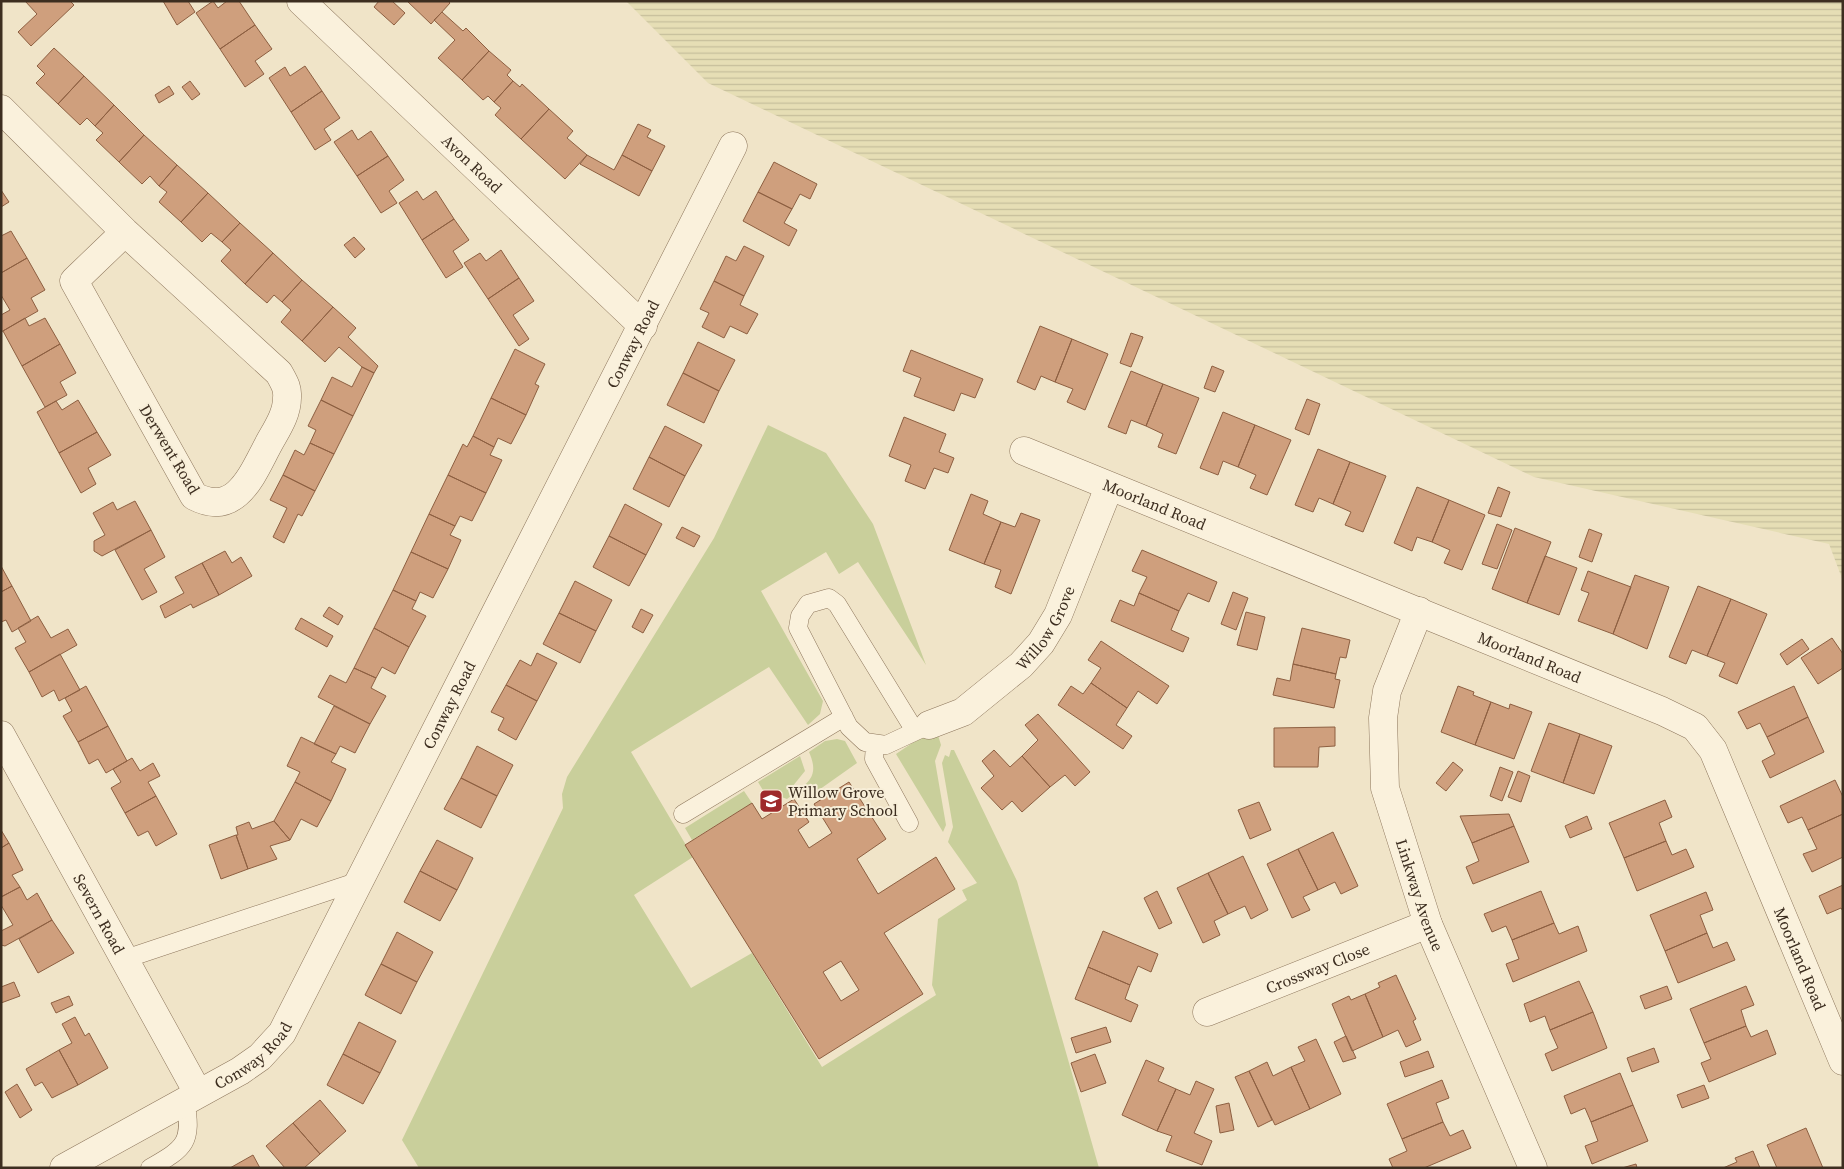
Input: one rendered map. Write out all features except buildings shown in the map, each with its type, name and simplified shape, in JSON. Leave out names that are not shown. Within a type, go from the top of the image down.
[{"type":"street","name":"Avon Road","points":[[313,5],[643,326]]},
{"type":"street","name":"Derwent Road","points":[[1,109],[125,232],[279,373],[287,387],[284,415],[250,479],[242,490],[222,502],[203,500],[194,496],[74,281],[125,232]]},
{"type":"street","name":"Conway Road","points":[[64,1168],[260,1057],[282,1032],[733,146]]},
{"type":"street","name":"Moorland Road","points":[[1024,451],[1419,611],[1662,711],[1695,727],[1712,750],[1843,1060]]},
{"type":"street","name":"Willow Grove","points":[[922,728],[963,712],[1021,665],[1041,643],[1058,615],[1109,487]]},
{"type":"street","name":"Linkway Avenue","points":[[1419,611],[1387,691],[1382,718],[1385,788],[1428,924],[1533,1168]]},
{"type":"street","name":"Severn Road","points":[[1,735],[125,959],[192,1096]]},
{"type":"street","name":"Crossway Close","points":[[1207,1012],[1428,924]]},
{"type":"lane","points":[[829,598],[837,604],[922,728],[886,744],[875,745],[864,742],[849,727],[844,717],[798,628],[800,616],[808,604],[829,598]]},
{"type":"lane","points":[[682,814],[844,717]]},
{"type":"lane","points":[[875,745],[874,758],[909,823]]},
{"type":"lane","points":[[125,959],[359,881]]},
{"type":"lane","points":[[150,1168],[178,1152],[186,1138],[190,1124],[192,1096]]},
{"type":"shaded area","points":[[626,1],[1843,1],[1843,581],[1829,544],[1534,477],[708,83]]},
{"type":"green space","name":"Willow Grove Primary School","points":[[768,425],[826,453],[873,524],[926,665],[858,562],[839,574],[826,552],[761,591],[823,701],[820,714],[808,725],[769,667],[631,752],[693,857],[634,895],[691,988],[752,953],[822,1067],[936,995],[932,985],[938,919],[967,900],[962,890],[977,883],[948,842],[953,827],[942,763],[945,755],[949,757],[951,750],[954,750],[1017,881],[1099,1168],[419,1168],[402,1140],[563,808],[562,794],[567,777],[714,538]]},
{"type":"green space","points":[[924,735],[938,735],[941,745],[935,761],[946,825],[943,832],[896,754]]},
{"type":"green space","points":[[837,739],[845,741],[857,763],[816,792],[812,790],[806,794],[802,793],[801,788],[812,776],[813,772],[813,763],[809,752],[825,741]]},
{"type":"green space","points":[[800,756],[805,771],[792,787],[792,795],[787,799],[770,793],[767,797],[758,782]]},
{"type":"green space","points":[[744,791],[752,803],[692,840],[685,828]]},
{"type":"place","name":"Willow Grove Primary School","points":[[771,801]]}]
